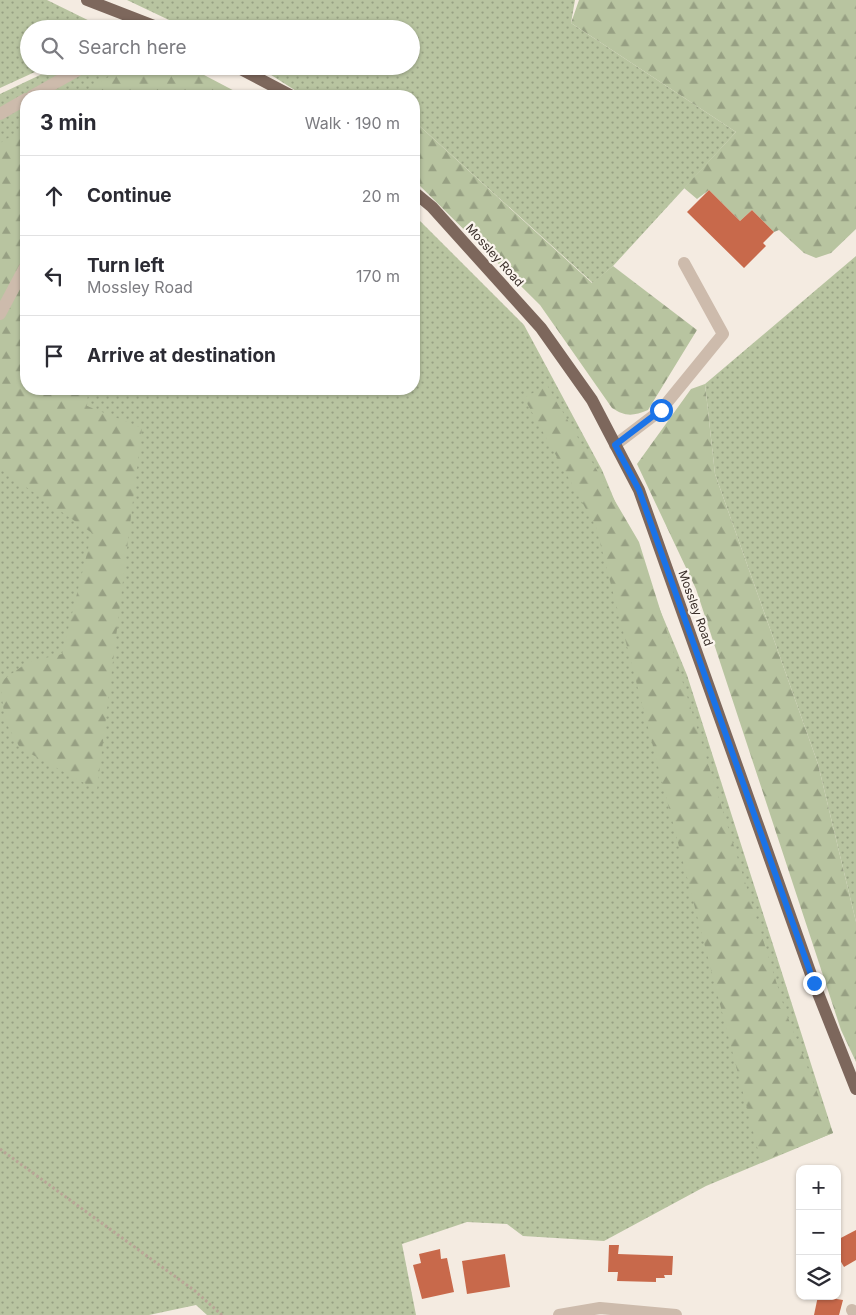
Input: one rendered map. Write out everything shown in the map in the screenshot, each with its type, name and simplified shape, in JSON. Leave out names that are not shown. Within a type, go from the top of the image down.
[{"type":"main road","points":[[87,0],[136,20]]},
{"type":"main road","points":[[252,75],[281,90]]},
{"type":"main road","name":"Mossley Road","points":[[420,197],[432,207],[541,328],[592,400],[639,490],[811,974],[856,1089]]},
{"type":"street","points":[[42,90],[68,75]]},
{"type":"street","points":[[0,114],[20,102]]},
{"type":"street","points":[[615,445],[661,410],[724,334],[684,263]]},
{"type":"street","points":[[0,314],[20,276]]},
{"type":"street","points":[[559,1315],[600,1308],[676,1315]]},
{"type":"path","points":[[0,1149],[195,1292],[222,1315]]},
{"type":"green space","points":[[0,0],[47,0],[88,20],[20,20],[20,75],[28,75],[0,88]]},
{"type":"green space","points":[[127,0],[575,0],[571,23],[736,132],[613,266],[593,283],[420,126],[420,90],[295,90],[271,75],[420,75],[420,20],[169,20]]},
{"type":"green space","points":[[579,0],[856,0],[856,229],[831,253],[816,258],[804,253],[779,230],[774,232],[752,210],[740,221],[709,190],[697,199],[684,188],[736,132],[571,23]]},
{"type":"green space","points":[[40,75],[184,75],[213,90],[20,90],[20,395],[420,395],[420,221],[524,325],[602,470],[687,675],[833,1133],[706,1186],[604,1241],[523,1236],[507,1224],[467,1222],[402,1244],[416,1315],[207,1315],[196,1305],[149,1315],[0,1315],[0,94]]},
{"type":"green space","points":[[112,75],[204,75],[233,90],[87,90]]},
{"type":"green space","points":[[420,126],[592,283],[613,266],[697,330],[648,410],[630,415],[612,408],[540,305],[420,186]]},
{"type":"green space","points":[[20,131],[20,395],[88,395],[87,406],[142,428],[97,790],[20,748],[5,721],[0,682],[28,662],[62,654],[92,533],[0,469],[0,143]]},
{"type":"green space","points":[[856,256],[856,922],[818,764],[715,474],[705,384]]},
{"type":"green space","points":[[705,384],[715,474],[818,764],[856,922],[856,1062],[841,1030],[696,589],[637,464],[691,389]]},
{"type":"green space","points":[[547,385],[639,542],[785,1010],[833,1133],[761,1162],[596,527],[524,398]]},
{"type":"building","points":[[709,190],[740,221],[752,210],[774,232],[763,243],[766,246],[744,268],[687,212]]},
{"type":"building","points":[[856,1230],[856,1260],[844,1267],[841,1262],[841,1238]]},
{"type":"building","points":[[609,1245],[619,1245],[618,1254],[673,1256],[672,1275],[664,1275],[665,1278],[656,1278],[656,1282],[617,1281],[618,1272],[608,1272]]},
{"type":"building","points":[[440,1249],[441,1259],[447,1258],[454,1292],[422,1299],[413,1265],[421,1263],[419,1254]]},
{"type":"building","points":[[505,1254],[510,1287],[467,1294],[462,1261]]},
{"type":"building","points":[[817,1300],[843,1300],[839,1315],[814,1315]]},
{"type":"route","points":[[661,410],[615,445],[639,490],[814,983]]}]
